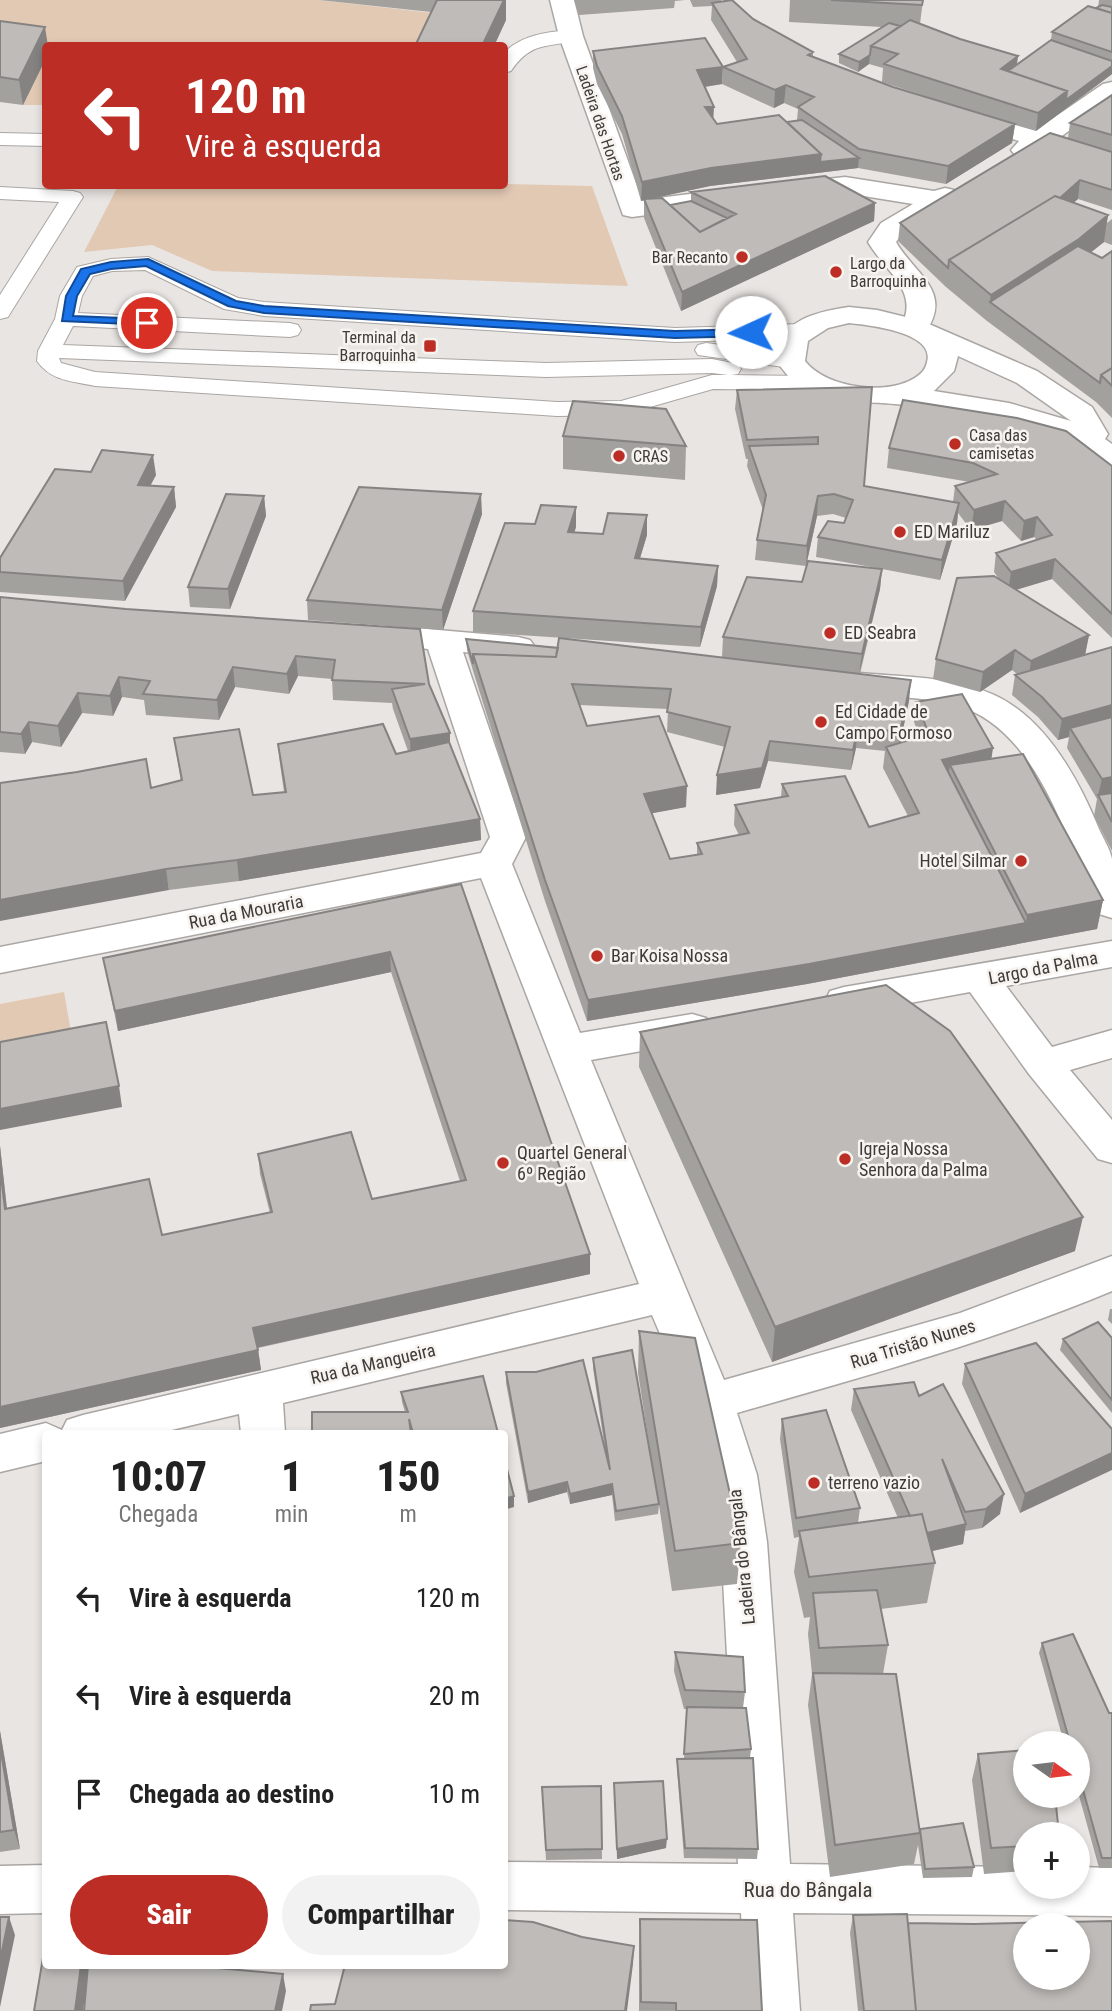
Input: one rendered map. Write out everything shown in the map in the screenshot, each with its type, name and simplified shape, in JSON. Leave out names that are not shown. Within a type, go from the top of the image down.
[{"type":"street","name":"Ladeira das Hortas","points":[[562,0],[571,36],[632,209],[845,185],[950,193],[891,229],[882,242],[888,257],[920,292],[925,304],[923,332]]},
{"type":"street","points":[[1006,160],[1040,141],[1112,89]]},
{"type":"street","points":[[936,106],[1112,163]]},
{"type":"street","points":[[849,315],[896,320],[1027,376],[1081,413],[1106,453],[1059,426],[1028,416],[892,395],[850,395],[803,374],[792,342],[801,331],[829,318],[849,315]]},
{"type":"street","points":[[892,395],[928,382],[939,372],[942,360],[940,348],[923,332]]},
{"type":"street","points":[[333,632],[548,650]]},
{"type":"street","points":[[442,640],[508,837],[493,863]]},
{"type":"street","points":[[827,680],[956,694],[990,706],[1026,736],[1058,779],[1112,905]]},
{"type":"street","name":"Rua da Mouraria","points":[[0,960],[493,863]]},
{"type":"street","name":"Ladeira do Bângala","points":[[493,863],[566,1050],[710,1402],[733,1475],[744,1542],[773,2011]]},
{"type":"street","name":"Largo da Palma","points":[[1043,1065],[980,978],[1112,954]]},
{"type":"street","points":[[814,1007],[980,978]]},
{"type":"street","points":[[566,1050],[732,1021]]},
{"type":"street","points":[[1112,1044],[1043,1065],[1112,1148]]},
{"type":"street","name":"Rua Tristão Nunes","points":[[710,1402],[942,1338],[1072,1291],[1112,1273]]},
{"type":"street","name":"Rua da Mangueira","points":[[95,1430],[665,1295]]},
{"type":"street","points":[[260,1390],[263,1430]]},
{"type":"street","points":[[0,1453],[42,1443]]},
{"type":"street","name":"Rua do Bângala","points":[[508,1886],[1112,1892]]},
{"type":"street","points":[[0,1890],[42,1889]]},
{"type":"lane","points":[[508,62],[529,43],[571,36]]},
{"type":"lane","points":[[0,139],[42,140]]},
{"type":"lane","points":[[0,193],[73,197],[0,312]]},
{"type":"lane","points":[[801,331],[675,335],[264,309],[232,304],[148,263],[111,265],[85,272],[71,296],[66,319],[49,351],[48,361],[53,368],[76,377],[556,409],[622,408],[712,382],[803,374]]},
{"type":"lane","points":[[66,319],[715,351],[803,374]]},
{"type":"lane","points":[[49,351],[546,370],[712,366],[803,374]]},
{"type":"shaded area","points":[[0,0],[318,0],[442,14],[428,42],[42,42],[42,46],[0,46]]},
{"type":"shaded area","points":[[42,64],[42,105],[23,105]]},
{"type":"shaded area","points":[[508,184],[592,186],[628,286],[212,271],[152,245],[84,252],[116,189],[508,189]]},
{"type":"shaded area","points":[[64,992],[74,1049],[0,1064],[0,1004]]},
{"type":"building","points":[[437,0],[504,0],[484,42],[417,42]]},
{"type":"building","points":[[732,0],[753,19],[813,52],[808,55],[893,87],[1015,124],[948,166],[859,149],[798,107],[814,97],[786,85],[775,90],[723,67],[747,59],[712,3]]},
{"type":"building","points":[[831,0],[923,0],[922,5]]},
{"type":"building","points":[[1102,5],[1112,7],[1112,13],[1096,8]]},
{"type":"building","points":[[1088,6],[1112,13],[1112,52],[1052,32]]},
{"type":"building","points":[[910,20],[960,39],[1018,56],[1001,69],[1067,91],[1038,113],[884,64],[898,54],[871,46]]},
{"type":"building","points":[[0,21],[45,27],[19,80],[0,77]]},
{"type":"building","points":[[889,23],[900,26],[871,46],[870,55],[859,62],[839,54]]},
{"type":"building","points":[[705,38],[723,67],[697,70],[714,107],[705,107],[717,124],[779,115],[821,154],[711,168],[642,182],[622,116],[597,66],[593,51]]},
{"type":"building","points":[[1051,40],[1112,61],[1112,66],[1066,100],[1067,91],[1008,71]]},
{"type":"building","points":[[1112,95],[1112,135],[1070,123]]},
{"type":"building","points":[[802,120],[859,158],[820,162],[821,154],[787,122]]},
{"type":"building","points":[[1050,133],[1112,152],[1112,190],[1080,180],[1060,198],[1055,196],[949,260],[948,268],[900,223]]},
{"type":"building","points":[[825,176],[875,203],[682,292],[644,199],[662,198],[700,232],[736,214],[691,192]]},
{"type":"building","points":[[1055,196],[1108,215],[1079,239],[991,295],[949,260]]},
{"type":"building","points":[[691,201],[727,218],[700,232],[670,205]]},
{"type":"building","points":[[1078,246],[1102,258],[1112,251],[1112,368],[1101,375],[1100,383],[990,302]]},
{"type":"building","points":[[1112,368],[1112,386],[1101,375]]},
{"type":"building","points":[[872,387],[864,486],[959,503],[942,560],[818,537],[828,521],[844,523],[853,500],[834,494],[818,496],[807,546],[757,540],[766,495],[749,446],[818,444],[818,437],[747,440],[737,390]]},
{"type":"building","points":[[903,400],[1017,418],[1066,431],[1112,466],[1112,614],[1055,559],[1011,572],[996,553],[1052,535],[1037,517],[1024,521],[1005,501],[974,510],[955,486],[997,474],[973,463],[889,448]]},
{"type":"building","points":[[573,401],[666,409],[686,446],[563,436]]},
{"type":"building","points":[[102,450],[153,455],[138,485],[174,487],[123,581],[0,572],[0,558],[55,469],[91,472]]},
{"type":"building","points":[[359,487],[481,494],[442,610],[307,600]]},
{"type":"building","points":[[226,494],[264,496],[228,589],[188,587]]},
{"type":"building","points":[[541,505],[576,507],[568,532],[603,534],[608,513],[647,515],[635,558],[718,566],[701,627],[473,611],[505,523],[535,524]]},
{"type":"building","points":[[808,561],[882,569],[862,654],[723,637],[747,577],[802,582]]},
{"type":"building","points":[[994,576],[1089,635],[1031,661],[1015,650],[983,672],[936,659],[957,578]]},
{"type":"building","points":[[0,597],[126,609],[420,629],[429,684],[450,733],[410,739],[392,689],[425,684],[332,680],[335,660],[296,656],[287,674],[233,667],[217,700],[143,694],[150,681],[119,677],[110,696],[78,693],[58,726],[29,722],[21,734],[0,732]]},
{"type":"building","points":[[559,638],[911,680],[900,732],[858,727],[853,750],[770,741],[762,768],[717,775],[730,727],[667,712],[671,689],[572,684],[587,726],[659,716],[687,786],[644,794],[670,859],[702,854],[697,843],[749,833],[735,805],[788,796],[782,784],[845,776],[869,827],[919,813],[886,747],[929,734],[916,702],[962,694],[993,748],[942,760],[1026,923],[809,964],[588,1000],[545,880],[473,654],[556,657]]},
{"type":"building","points":[[466,639],[558,648],[556,657],[473,654],[473,664]]},
{"type":"building","points":[[1112,647],[1112,705],[1062,719],[1042,697],[1015,675]]},
{"type":"building","points":[[1112,717],[1112,777],[1102,779],[1070,728]]},
{"type":"building","points":[[383,724],[396,754],[449,742],[480,819],[237,860],[166,869],[0,900],[0,783],[146,759],[151,788],[182,780],[174,738],[239,729],[253,795],[286,792],[278,744]]},
{"type":"building","name":"Hotel Silmar","points":[[1023,754],[1103,900],[1027,915],[950,765]]},
{"type":"building","points":[[1112,793],[1112,822],[1098,795]]},
{"type":"building","name":"Quartel General 6º Região","points":[[461,884],[590,1254],[253,1328],[258,1350],[0,1407],[0,1168],[5,1209],[149,1179],[162,1235],[272,1212],[258,1154],[351,1132],[372,1199],[466,1180],[390,952],[115,1011],[103,958]]},
{"type":"building","name":"Igreja Nossa Senhora da Palma","points":[[886,985],[950,1031],[1083,1217],[775,1327],[640,1032]]},
{"type":"building","points":[[106,1022],[119,1086],[0,1109],[0,1042]]},
{"type":"building","points":[[1098,1322],[1112,1338],[1112,1400],[1063,1339]]},
{"type":"building","points":[[639,1331],[695,1338],[741,1543],[675,1551]]},
{"type":"building","points":[[1036,1343],[1112,1429],[1112,1453],[1025,1494],[965,1364]]},
{"type":"building","points":[[632,1350],[659,1504],[616,1511],[612,1484],[570,1494],[567,1482],[528,1492],[506,1372],[536,1372],[583,1360],[610,1470],[593,1358]]},
{"type":"building","points":[[483,1376],[497,1430],[412,1430],[409,1419],[411,1430],[312,1430],[312,1412],[408,1412],[401,1392]]},
{"type":"building","points":[[914,1382],[919,1396],[943,1384],[1004,1494],[986,1509],[965,1512],[942,1459],[966,1524],[927,1533],[922,1514],[910,1516],[854,1389]]},
{"type":"building","name":"terreno vazio","points":[[826,1410],[860,1508],[796,1518],[782,1419]]},
{"type":"building","points":[[508,1473],[514,1496],[508,1498]]},
{"type":"building","points":[[922,1514],[935,1563],[809,1577],[799,1531]]},
{"type":"building","points":[[877,1590],[888,1645],[819,1648],[813,1593]]},
{"type":"building","points":[[1073,1634],[1109,1713],[1112,1713],[1112,1858],[1102,1858],[1088,1808],[1090,1731],[1067,1731],[1042,1643]]},
{"type":"building","points":[[675,1652],[743,1657],[745,1692],[685,1690]]},
{"type":"building","points":[[813,1673],[896,1674],[920,1833],[835,1845]]},
{"type":"building","points":[[687,1707],[746,1708],[751,1749],[684,1754]]},
{"type":"building","points":[[0,1746],[14,1830],[0,1832]]},
{"type":"building","points":[[1013,1751],[1013,1808],[1056,1808],[1058,1822],[1013,1822],[1013,1847],[991,1848],[978,1754]]},
{"type":"building","points":[[753,1758],[758,1849],[685,1848],[677,1759]]},
{"type":"building","points":[[663,1781],[667,1839],[617,1849],[614,1783]]},
{"type":"building","points":[[601,1786],[602,1849],[546,1850],[542,1787]]},
{"type":"building","points":[[963,1823],[974,1867],[925,1869],[920,1829]]},
{"type":"building","points":[[907,1914],[916,2011],[864,2011],[853,1915]]},
{"type":"building","points":[[0,1917],[9,1917],[0,1961]]},
{"type":"building","points":[[640,1919],[757,1920],[762,2011],[676,2011],[676,2003],[641,2002]]},
{"type":"building","points":[[508,1920],[533,1922],[582,1937],[634,1946],[625,2011],[310,2011],[311,2005],[335,2004],[344,1969],[508,1969]]},
{"type":"building","points":[[1090,1921],[1112,1921],[1112,2011],[916,2011],[908,1923],[1013,1923],[1013,1990],[1090,1990]]},
{"type":"building","points":[[42,1964],[42,1969],[80,1969],[75,2011],[34,2011]]},
{"type":"building","points":[[88,1969],[228,1969],[283,1974],[275,2011],[84,2011]]},
{"type":"place","name":"Bar Recanto","points":[[742,257]]},
{"type":"place","name":"Largo da Barroquinha","points":[[836,272]]},
{"type":"place","name":"Terminal da Barroquinha","points":[[430,346]]},
{"type":"place","name":"Casa das camisetas","points":[[955,444]]},
{"type":"place","name":"CRAS","points":[[619,456]]},
{"type":"place","name":"ED Mariluz","points":[[900,532]]},
{"type":"place","name":"ED Seabra","points":[[830,633]]},
{"type":"place","name":"Ed Cidade de Campo Formoso","points":[[821,722]]},
{"type":"place","name":"Hotel Silmar","points":[[1021,861]]},
{"type":"place","name":"Bar Koisa Nossa","points":[[597,956]]},
{"type":"place","name":"Igreja Nossa Senhora da Palma","points":[[845,1159]]},
{"type":"place","name":"Quartel General 6º Região","points":[[503,1163]]},
{"type":"place","name":"terreno vazio","points":[[814,1483]]},
{"type":"route","points":[[147,323],[66,319],[71,296],[85,272],[111,265],[148,263],[232,304],[264,309],[675,335],[751,332]]}]
